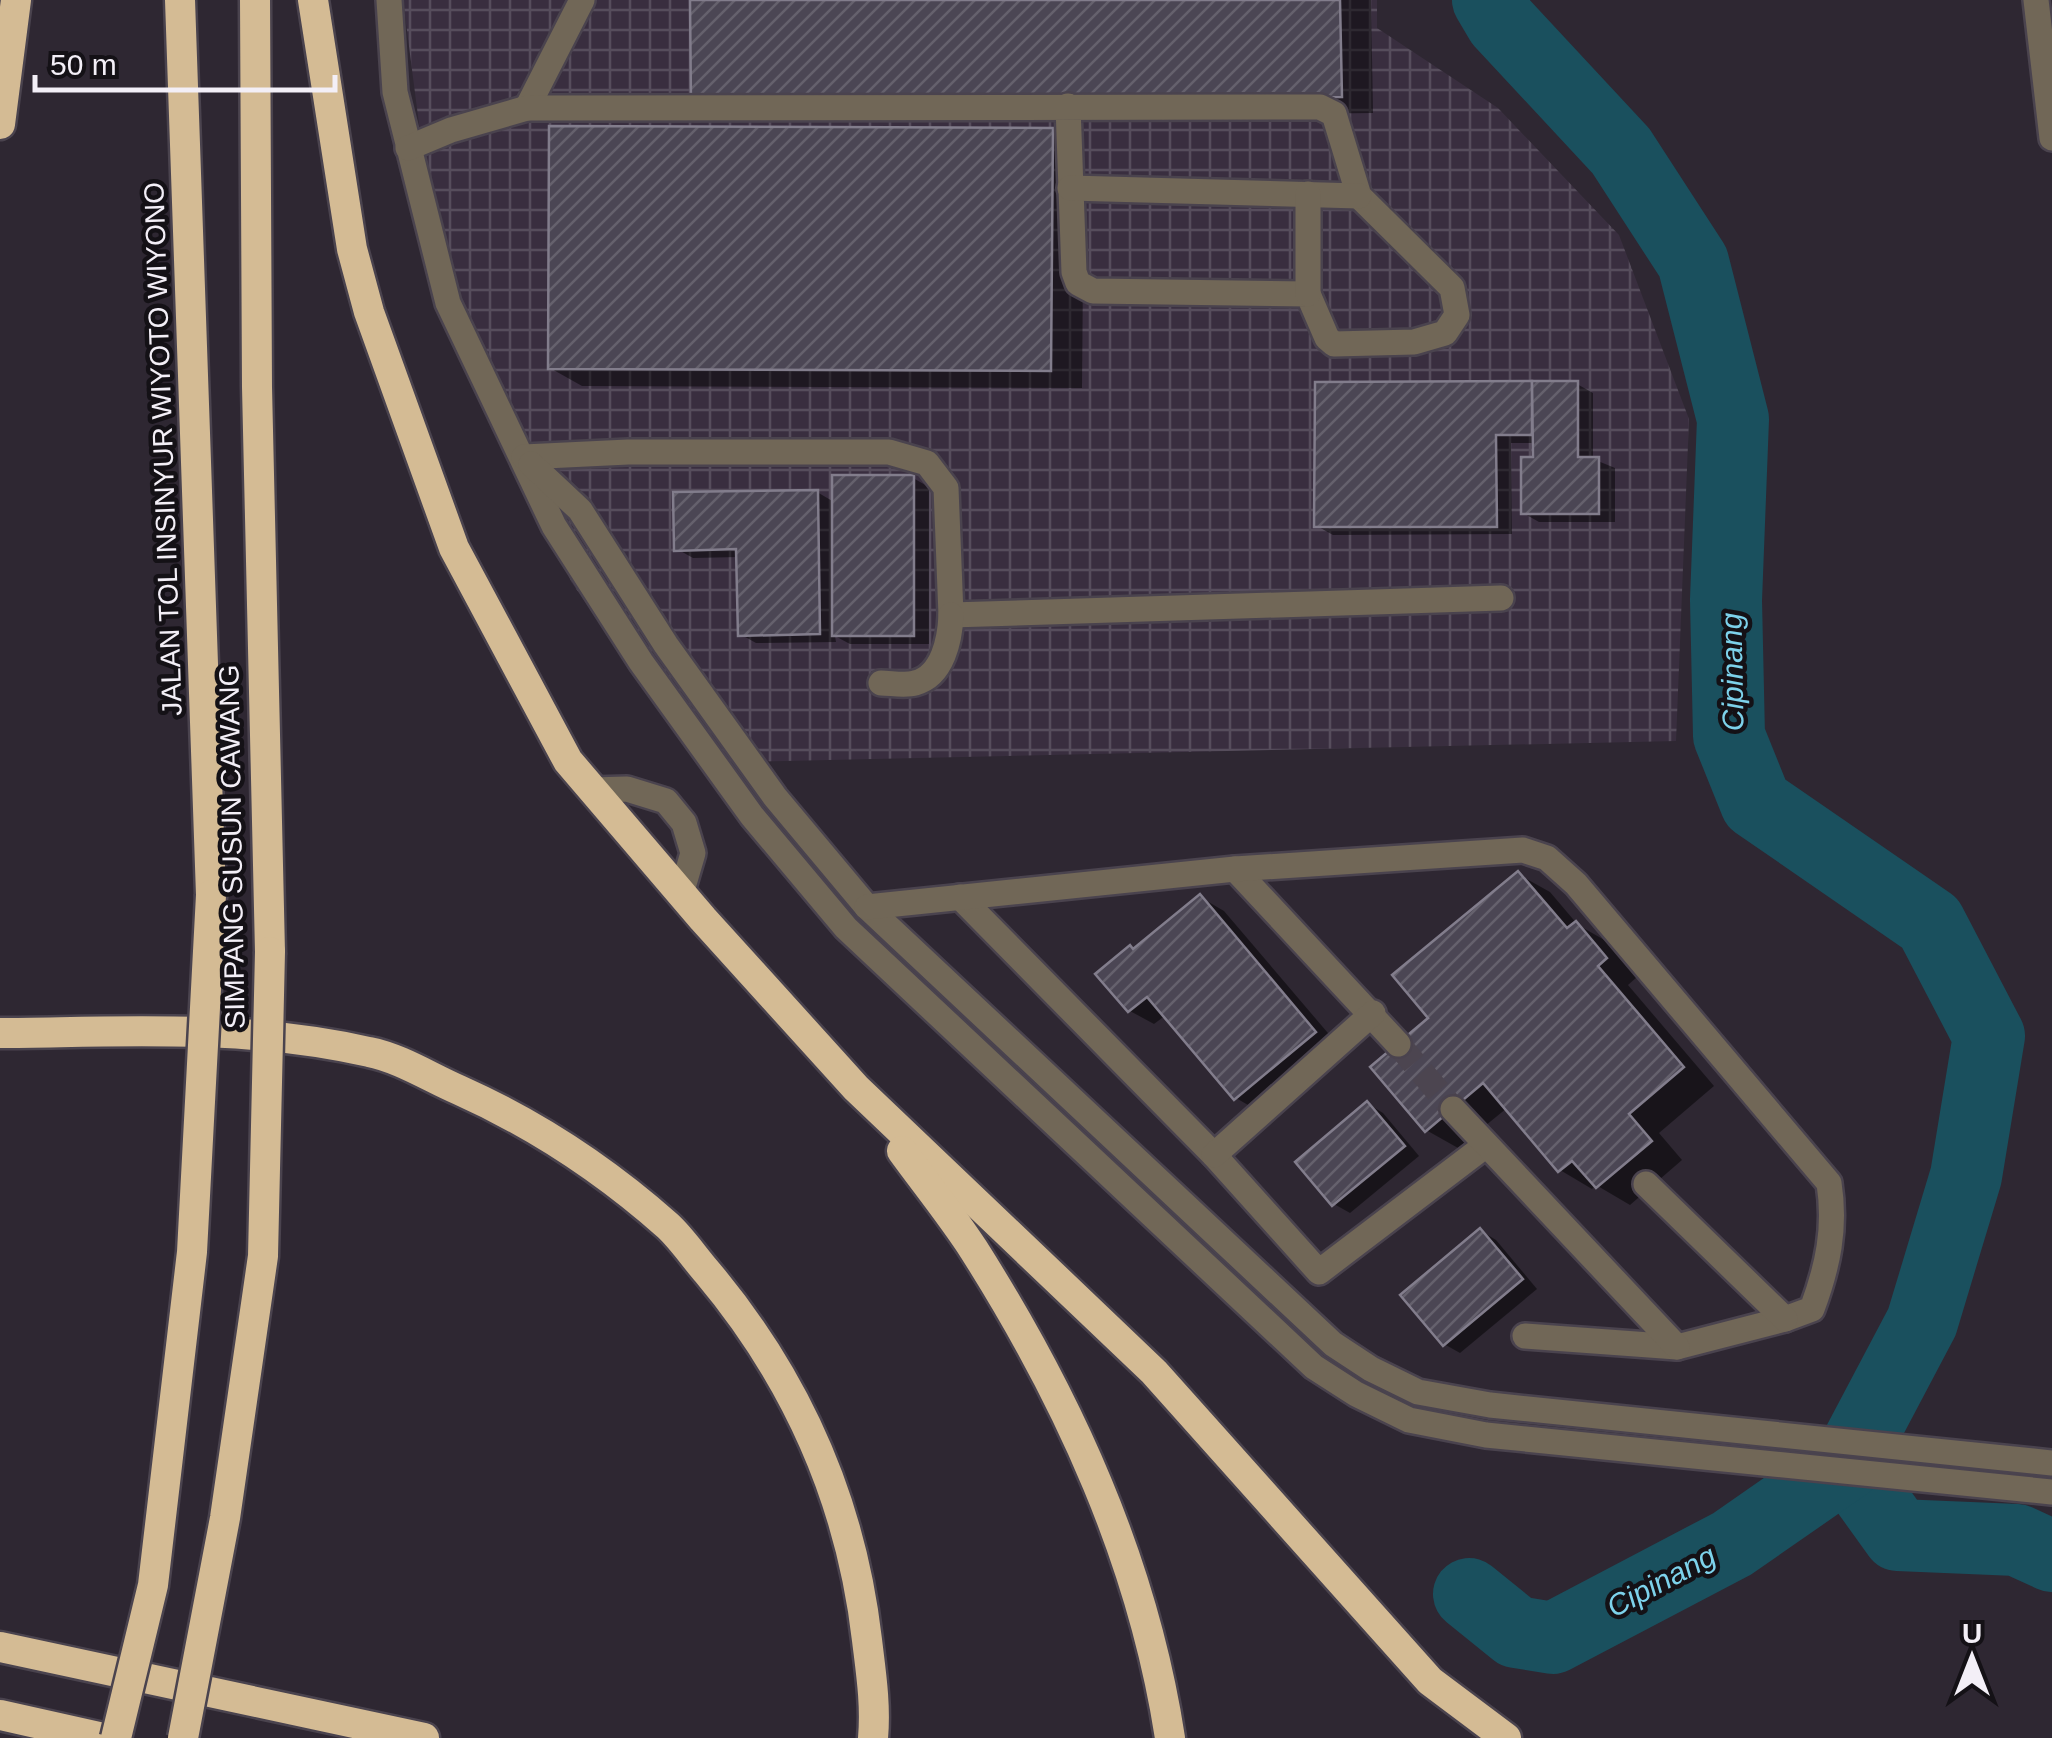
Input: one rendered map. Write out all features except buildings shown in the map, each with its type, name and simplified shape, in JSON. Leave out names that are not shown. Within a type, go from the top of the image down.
[{"type":"highway","points":[[0,124],[16,0]]},
{"type":"highway","name":"JALAN TOL INSINYUR WIYOTO WIYONO","points":[[180,0],[211,895]]},
{"type":"highway","name":"SIMPANG SUSUN CAWANG","points":[[183,1738],[224,1518],[263,1256],[270,952],[257,387],[255,0]]},
{"type":"highway","points":[[312,0],[352,249],[370,312],[454,548],[568,761],[681,894],[856,1088],[1154,1372],[1430,1681],[1506,1738]]},
{"type":"highway","name":"SIMPANG SUSUN CAWANG","points":[[116,1738],[152,1585],[192,1252],[211,895]]},
{"type":"highway","points":[[0,1033],[255,1034],[373,1052],[484,1101],[573,1151],[670,1228],[744,1316],[791,1393],[838,1496],[861,1586],[874,1724]]},
{"type":"highway","points":[[856,1088],[973,1249],[1057,1394],[1087,1456],[1115,1525],[1142,1613],[1170,1738]]},
{"type":"highway","points":[[0,1647],[424,1738]]},
{"type":"highway","points":[[0,1716],[102,1738]]},
{"type":"street","points":[[389,0],[394,92],[448,304],[554,526],[641,662],[752,816],[846,928],[1314,1367],[1356,1394],[1409,1420],[1486,1435],[2052,1492]]},
{"type":"street","points":[[528,108],[582,0]]},
{"type":"street","points":[[2036,0],[2052,138]]},
{"type":"street","points":[[1068,106],[1074,272],[1078,283],[1093,291],[1308,294]]},
{"type":"street","points":[[408,148],[451,130],[528,108],[1320,107],[1334,114],[1360,196],[1452,288],[1457,315],[1445,333],[1414,342],[1334,344],[1327,338],[1308,294],[1308,194]]},
{"type":"street","points":[[1070,188],[1360,196]]},
{"type":"street","points":[[524,457],[628,452],[888,452],[927,463],[946,488],[950,634],[938,668],[916,683],[881,683]]},
{"type":"street","points":[[524,457],[580,510],[666,645],[776,797],[868,908],[1333,1344],[1371,1369],[1418,1392],[1490,1405],[2052,1463]]},
{"type":"street","points":[[951,615],[1501,598]]},
{"type":"street","points":[[592,790],[627,789],[666,801],[684,823],[693,852],[681,894]]},
{"type":"street","points":[[868,908],[1235,869],[1524,850],[1547,858],[1576,884],[1829,1183],[1834,1211],[1825,1274],[1812,1308],[1677,1347],[1525,1336]]},
{"type":"street","points":[[1235,869],[1398,1044]]},
{"type":"street","points":[[960,898],[1214,1154],[1319,1272],[1486,1145]]},
{"type":"street","points":[[1214,1154],[1372,1013]]},
{"type":"street","points":[[1453,1109],[1677,1347]]},
{"type":"street","points":[[1646,1184],[1784,1319]]},
{"type":"street","points":[[1356,1394],[1371,1369]]},
{"type":"shaded area","points":[[403,0],[1377,0],[1377,28],[1498,108],[1619,235],[1689,419],[1676,741],[697,763],[572,583],[443,309]]},
{"type":"waterway","name":"Cipinang","points":[[1469,1594],[1516,1632],[1553,1638],[1732,1544],[1847,1464],[1922,1322],[1966,1176],[1989,1036],[1930,923],[1756,803],[1729,736],[1726,600],[1733,419],[1693,262],[1621,151],[1501,22],[1488,0]]},
{"type":"waterway","name":"Cipinang","points":[[1847,1464],[1898,1535],[2017,1540],[2052,1556]]},
{"type":"tunnel","points":[[1398,1044],[1453,1109]]}]
